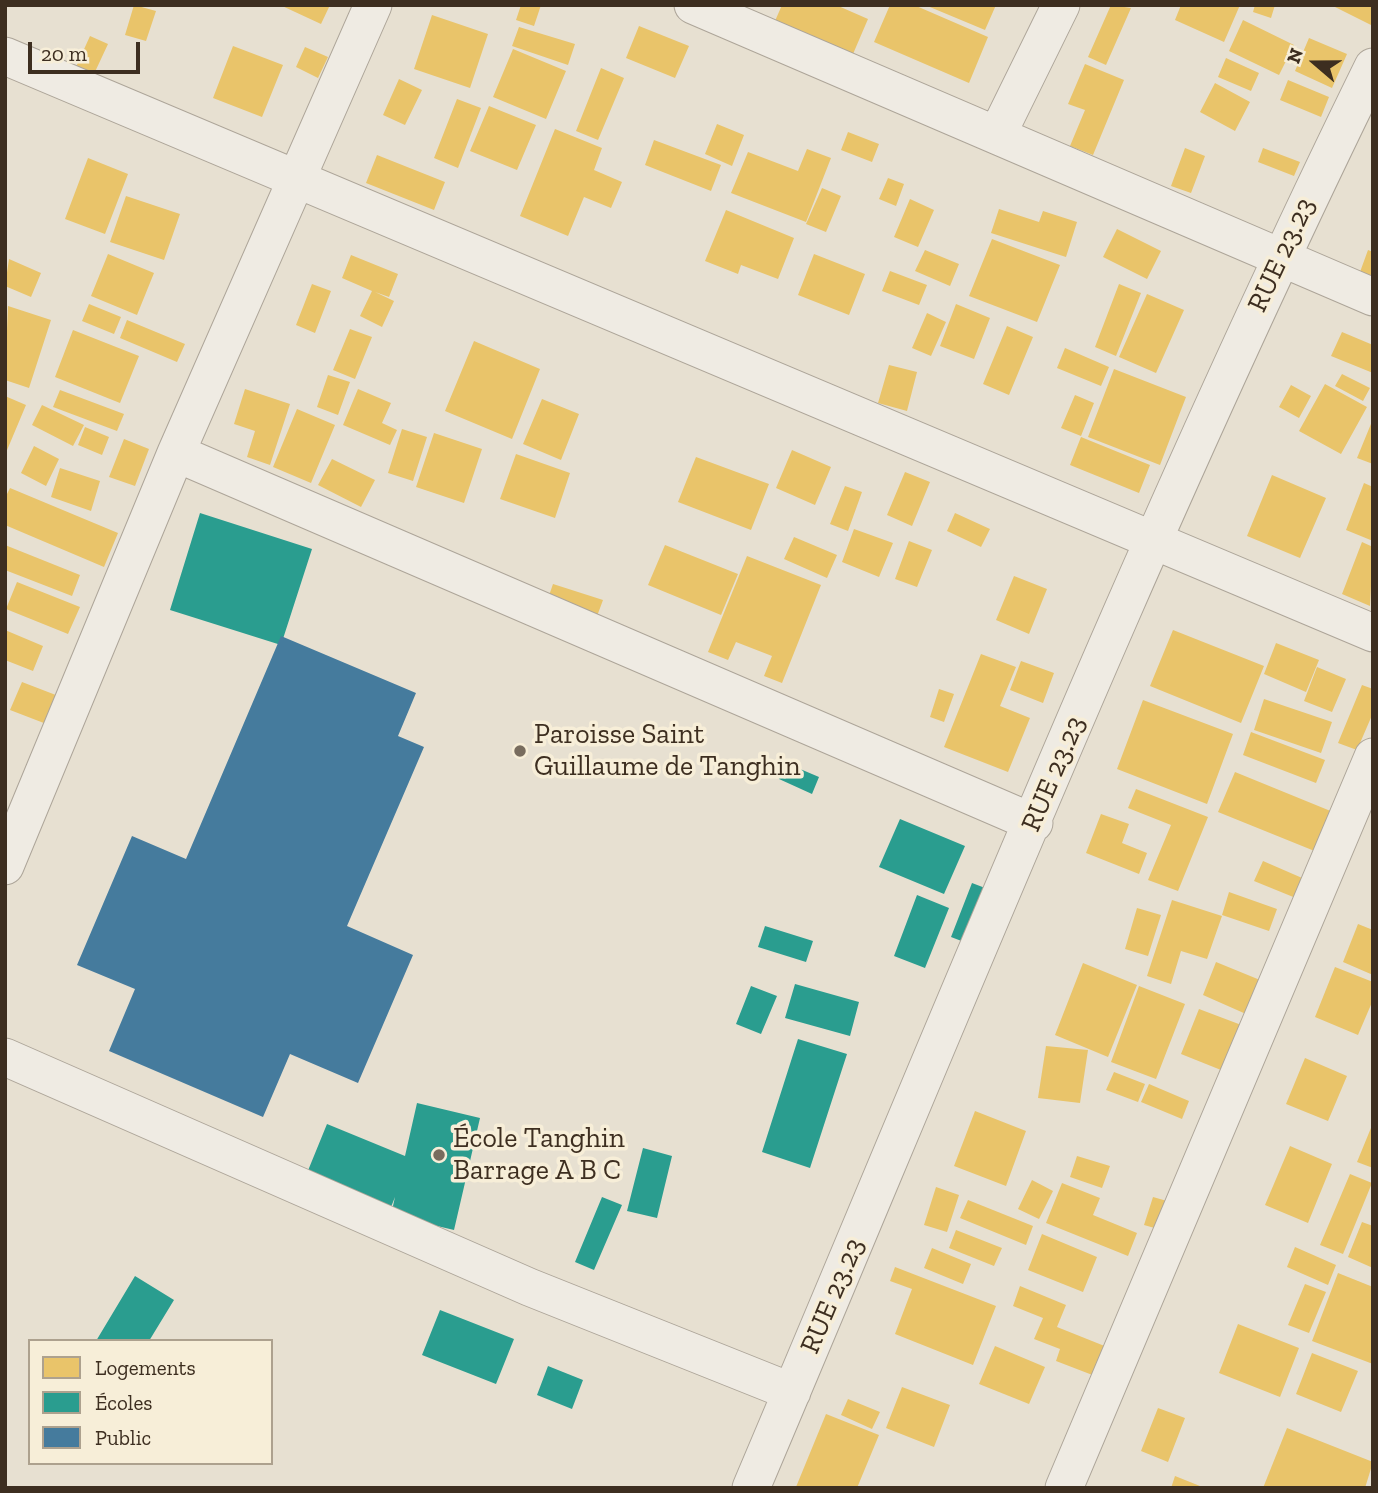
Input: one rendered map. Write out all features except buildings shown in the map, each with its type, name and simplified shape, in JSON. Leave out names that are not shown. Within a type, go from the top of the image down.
[{"type":"street","points":[[5,866],[176,453],[373,5]]},
{"type":"street","points":[[998,135],[1061,5]]},
{"type":"street","points":[[704,7],[1373,298]]},
{"type":"street","points":[[6,59],[296,176],[1373,633]]},
{"type":"street","name":"RUE 23.23","points":[[751,1488],[1152,539],[1279,259],[1373,67]]},
{"type":"street","points":[[176,453],[1034,822]]},
{"type":"street","points":[[1064,1488],[1373,757]]},
{"type":"street","points":[[5,1057],[529,1287],[792,1392]]},
{"type":"place","name":"Paroisse Saint Guillaume de Tanghin","points":[[520,751]]},
{"type":"place","name":"École Tanghin Barrage A B C","points":[[439,1155]]}]
